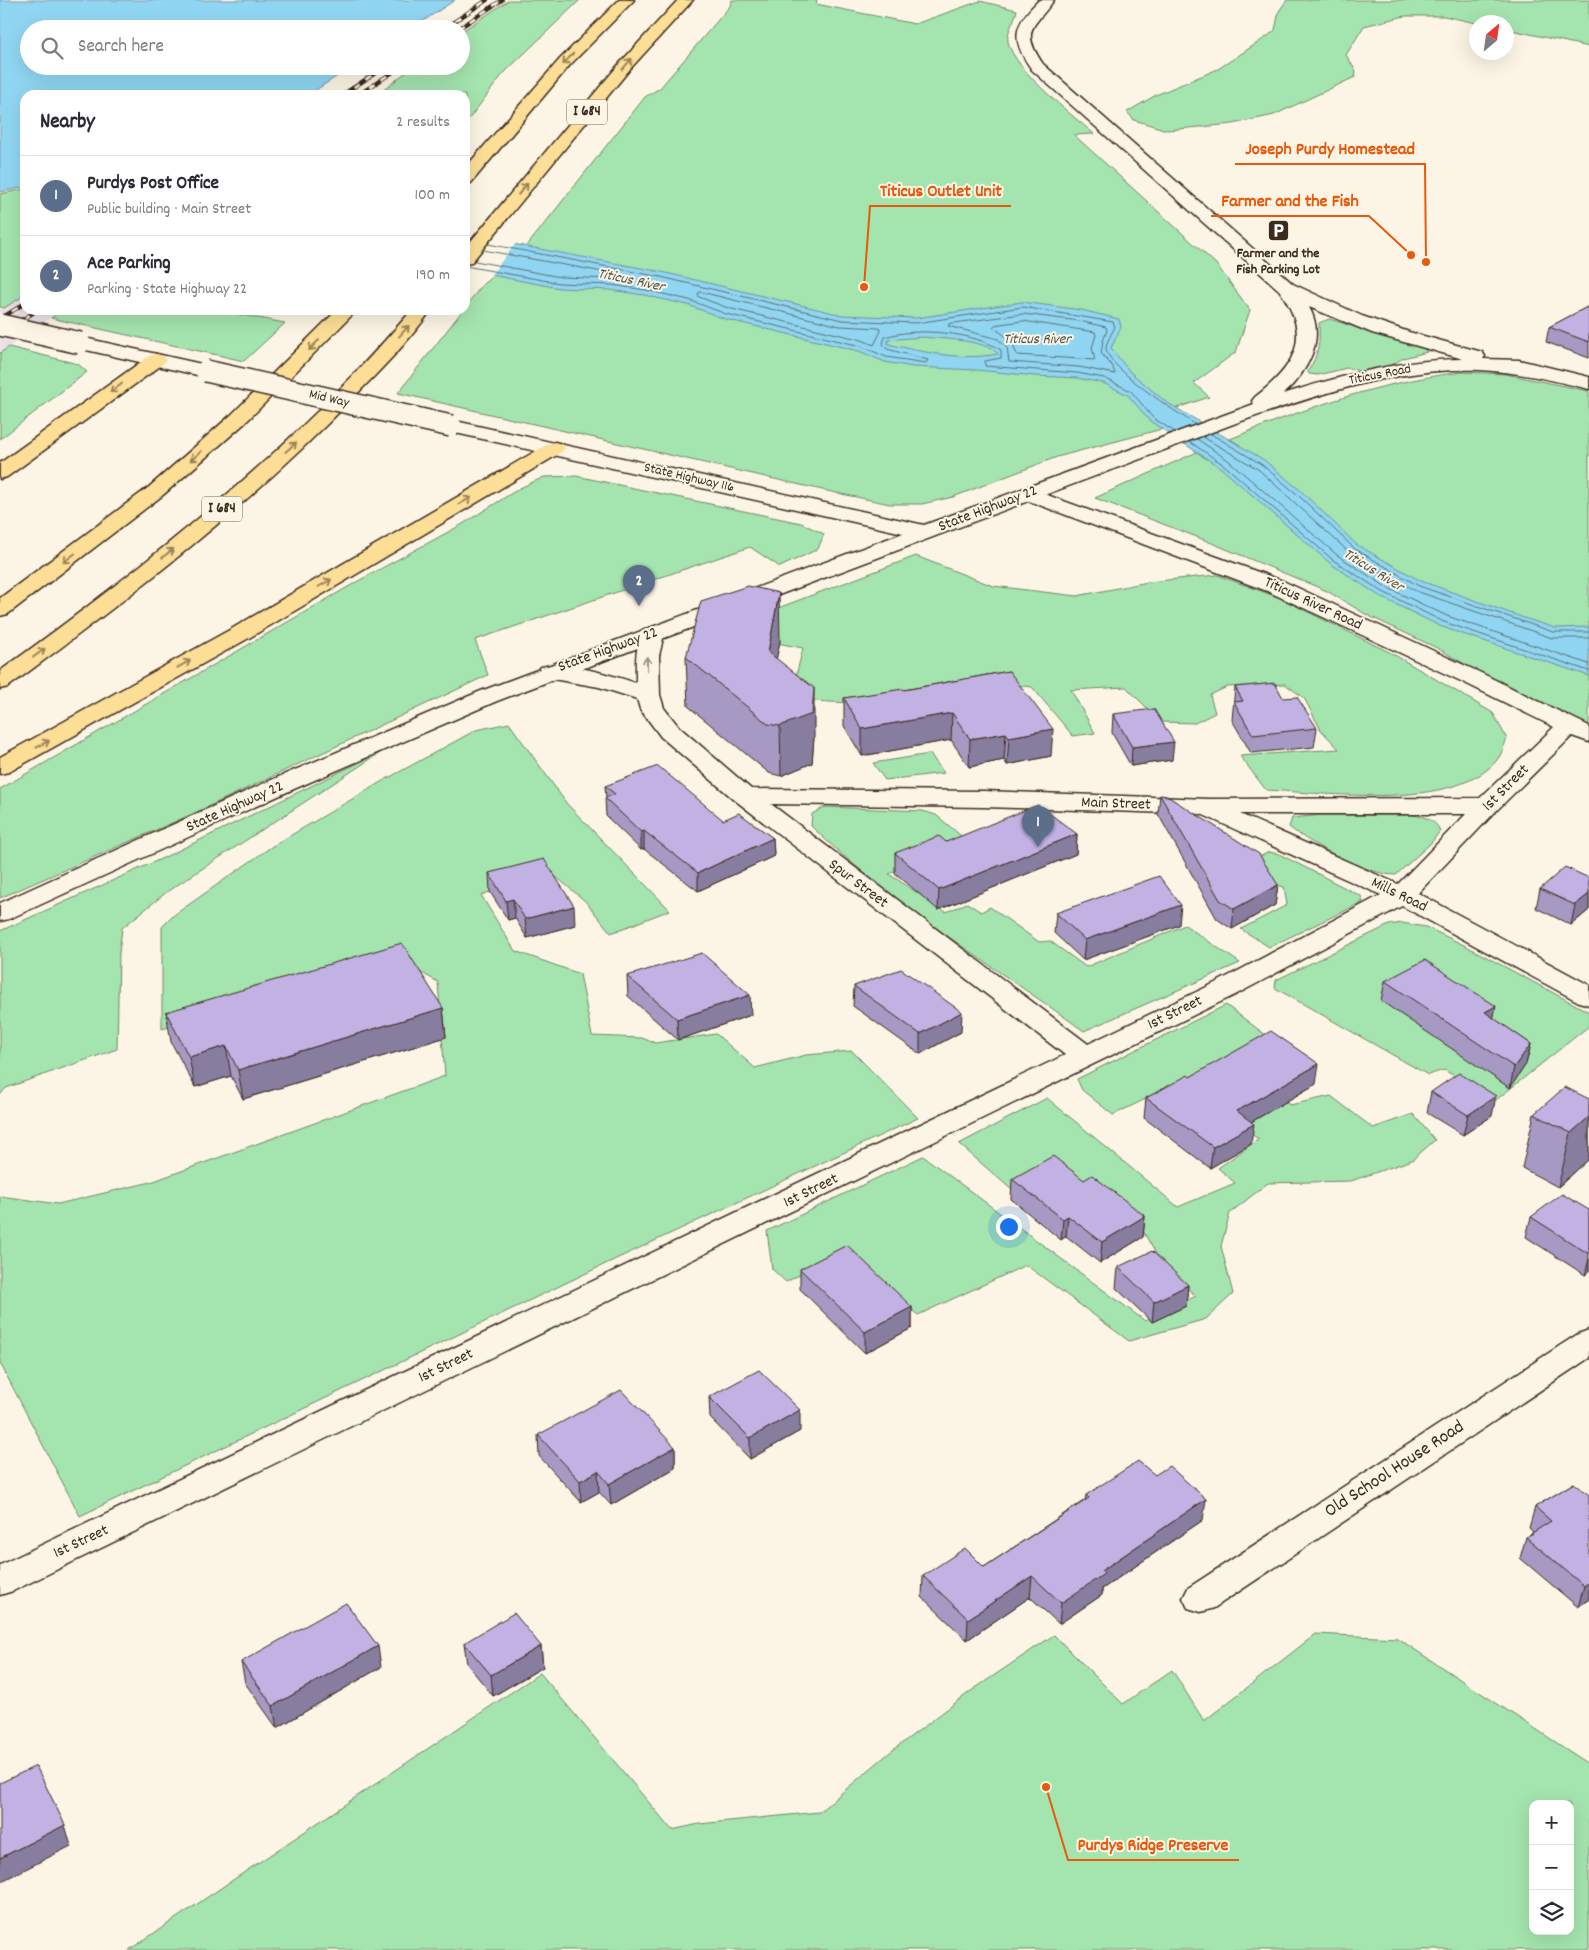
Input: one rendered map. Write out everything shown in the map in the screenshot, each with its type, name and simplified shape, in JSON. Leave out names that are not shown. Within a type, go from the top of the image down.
[{"type":"highway","points":[[470,173],[565,62],[627,0]]},
{"type":"highway","name":"I 684","points":[[470,253],[625,66],[686,0]]},
{"type":"highway","points":[[0,609],[156,491],[238,419],[343,315]]},
{"type":"highway","name":"I 684","points":[[0,682],[132,582],[227,505],[308,431],[375,363],[418,315]]},
{"type":"highway","points":[[0,473],[156,360]]},
{"type":"highway","points":[[0,768],[240,633],[554,448]]},
{"type":"main road","points":[[1047,0],[1036,10],[1022,32],[1023,42],[1028,54],[1037,67],[1284,286],[1298,304],[1306,322],[1306,339],[1295,372],[1280,388],[1260,403],[1229,419]]},
{"type":"main road","name":"Titicus Road","points":[[1284,286],[1307,300],[1382,330],[1589,383]]},
{"type":"main road","name":"Mid Way","points":[[0,325],[451,426]]},
{"type":"main road","name":"Titicus Road","points":[[1229,419],[1301,394],[1340,383],[1412,368],[1450,364],[1491,364],[1536,370]]},
{"type":"main road","name":"State Highway 22","points":[[0,913],[317,770],[549,672],[1229,419]]},
{"type":"main road","name":"State Highway 116","points":[[451,426],[927,532]]},
{"type":"main road","name":"Titicus River Road","points":[[1028,494],[1275,586],[1579,730]]},
{"type":"main road","name":"Spur Street","points":[[653,634],[647,656],[648,695],[652,709],[670,732],[745,796],[1085,1056]]},
{"type":"main road","points":[[549,672],[587,676],[617,683],[648,695]]},
{"type":"main road","name":"1st Street","points":[[0,1581],[815,1189],[1227,988],[1402,895],[1487,806],[1579,730]]},
{"type":"main road","name":"Main Street","points":[[745,796],[984,799],[1202,807],[1487,806]]},
{"type":"main road","name":"Mills Road","points":[[1202,807],[1402,895],[1589,996]]},
{"type":"main road","name":"Old School House Road","points":[[1201,1598],[1589,1342]]},
{"type":"shaded area","points":[[20,298],[20,315],[55,315],[0,353],[0,310]]},
{"type":"green space","points":[[509,0],[580,0],[503,74],[470,117],[470,90],[383,90],[403,75],[470,75],[470,26]]},
{"type":"green space","points":[[732,0],[817,0],[816,4],[915,24],[980,1],[1017,10],[1008,38],[1013,53],[1032,79],[1094,134],[1074,135],[1216,264],[1250,310],[1236,352],[1194,383],[1209,397],[1148,418],[1162,429],[1057,457],[953,497],[922,504],[890,504],[398,393],[459,315],[470,315],[470,301],[483,284],[494,275],[503,276],[645,97],[660,88],[730,6]]},
{"type":"green space","points":[[1287,0],[1589,0],[1589,47],[1514,31],[1514,15],[1469,15],[1469,21],[1444,16],[1405,16],[1364,26],[1346,55],[1356,71],[1355,77],[1274,115],[1233,124],[1167,130],[1134,120],[1127,112],[1156,95],[1218,69],[1268,36],[1275,30],[1279,11]]},
{"type":"green space","points":[[20,190],[20,298],[4,308],[0,307],[0,194]]},
{"type":"green space","points":[[55,315],[242,315],[285,323],[244,361],[51,318]]},
{"type":"green space","points":[[1329,319],[1422,347],[1427,352],[1403,358],[1377,375],[1347,368],[1318,375],[1309,374],[1308,371],[1315,359],[1318,348],[1319,323]]},
{"type":"green space","points":[[9,347],[78,364],[87,372],[0,439],[0,353]]},
{"type":"green space","points":[[1462,372],[1505,374],[1589,391],[1589,728],[1487,677],[1437,648],[1367,615],[1327,591],[1202,539],[1095,498],[1197,452],[1206,459],[1240,445],[1230,439],[1315,407],[1401,382]]},
{"type":"green space","points":[[576,476],[801,523],[824,534],[818,549],[780,567],[750,547],[475,640],[488,675],[190,815],[0,898],[0,789],[360,580],[461,525],[520,488],[544,477]]},
{"type":"green space","points":[[916,556],[993,586],[1077,596],[1148,582],[1217,575],[1280,598],[1393,654],[1493,713],[1507,739],[1497,760],[1478,776],[1452,787],[1421,793],[1388,795],[1321,794],[1266,790],[1240,756],[1339,749],[1321,730],[1304,698],[1285,684],[1227,687],[1210,695],[1215,713],[1195,723],[1161,722],[1126,687],[1071,690],[1095,733],[1073,736],[1032,687],[992,682],[871,704],[811,701],[791,696],[803,648],[777,643],[754,617]]},
{"type":"green space","points":[[509,723],[567,804],[670,910],[611,933],[585,901],[549,871],[481,895],[515,951],[580,974],[592,1036],[642,1038],[655,1043],[716,1034],[755,1068],[806,1055],[852,1051],[918,1118],[618,1258],[80,1516],[0,1363],[0,1196],[58,1204],[151,1182],[445,1076],[438,982],[402,962],[162,1029],[162,927],[174,915],[271,847],[381,782],[476,730]]},
{"type":"green space","points":[[383,751],[168,891],[122,928],[119,953],[117,1049],[6,1088],[0,1095],[0,931],[163,858]]},
{"type":"green space","points":[[930,754],[944,773],[885,780],[873,763]]},
{"type":"green space","points":[[825,807],[923,811],[936,815],[965,839],[889,874],[946,912],[967,903],[981,912],[990,907],[1039,942],[1050,941],[1086,967],[1185,925],[1240,963],[1084,1031],[909,908],[842,855],[811,826],[812,814]]},
{"type":"green space","points":[[1322,815],[1413,815],[1432,821],[1440,831],[1431,843],[1396,875],[1384,874],[1341,858],[1311,842],[1289,827],[1292,818]]},
{"type":"green space","points":[[1269,852],[1279,854],[1361,896],[1363,902],[1269,947],[1241,929],[1287,905],[1284,887],[1258,879],[1200,888]]},
{"type":"green space","points":[[1402,923],[1426,927],[1466,946],[1589,1012],[1589,1026],[1496,1100],[1444,1070],[1428,1075],[1275,988],[1276,980],[1389,925]]},
{"type":"green space","points":[[1226,1005],[1267,1036],[1219,1063],[1290,1105],[1331,1096],[1373,1128],[1413,1114],[1435,1140],[1412,1160],[1351,1181],[1268,1183],[1230,1213],[1221,1246],[1233,1294],[1206,1319],[1129,1341],[1026,1265],[918,1315],[841,1253],[786,1282],[772,1269],[767,1231],[923,1156],[1145,1321],[1196,1296],[1164,1268],[1143,1231],[1101,1195],[1012,1190],[959,1144],[1047,1098],[1178,1207],[1235,1183],[1218,1168],[1259,1139],[1172,1086],[1113,1115],[1082,1090],[1077,1079]]},
{"type":"green space","points":[[1316,1634],[1397,1638],[1589,1764],[1589,1950],[129,1950],[540,1673],[672,1830],[699,1824],[819,1812],[889,1753],[971,1691],[1054,1635],[1123,1704],[1172,1670],[1204,1721]]},
{"type":"water","points":[[0,0],[455,0],[425,20],[20,20],[20,75],[339,75],[316,90],[20,90],[20,188],[0,192]]},
{"type":"water","name":"Titicus River","points":[[470,236],[662,272],[842,315],[916,318],[1022,302],[1081,310],[1119,319],[1121,327],[1111,348],[1130,372],[1166,402],[1264,460],[1301,491],[1357,545],[1421,581],[1524,618],[1555,628],[1589,627],[1589,676],[1442,627],[1381,597],[1331,564],[1221,468],[1150,421],[1128,395],[1103,383],[1077,378],[913,367],[885,362],[859,351],[725,319],[688,305],[644,295],[610,290],[559,288],[470,271]],"holes":[[[921,337],[951,339],[983,345],[998,354],[970,357],[956,356],[929,353],[888,344],[888,340]]]},
{"type":"pier","points":[[470,234],[517,242],[489,277],[470,274]]},
{"type":"building","points":[[1589,306],[1589,342],[1549,327]]},
{"type":"building","points":[[748,586],[779,593],[768,652],[814,688],[812,714],[780,726],[768,724],[686,657],[701,601]]},
{"type":"building","points":[[1009,671],[1053,729],[1009,737],[1006,733],[970,739],[952,713],[862,729],[844,698],[904,690]]},
{"type":"building","points":[[1275,683],[1283,698],[1297,697],[1317,728],[1253,735],[1234,702],[1243,701],[1235,687]]},
{"type":"building","points":[[1154,709],[1174,742],[1132,747],[1113,714]]},
{"type":"building","points":[[658,766],[723,820],[739,813],[773,838],[698,873],[644,831],[641,832],[605,798],[615,794],[605,786]]},
{"type":"building","points":[[1160,795],[1167,796],[1259,854],[1278,885],[1234,909],[1220,900]]},
{"type":"building","points":[[1038,805],[1077,834],[939,890],[895,853],[939,836],[946,842]]},
{"type":"building","points":[[544,859],[574,906],[525,919],[513,899],[506,901],[489,873]]},
{"type":"building","points":[[1565,867],[1589,878],[1589,894],[1575,905],[1540,889]]},
{"type":"building","points":[[1159,876],[1181,905],[1085,940],[1056,913]]},
{"type":"building","points":[[402,943],[443,1008],[238,1070],[226,1046],[189,1057],[166,1012]]},
{"type":"building","points":[[702,953],[750,995],[677,1019],[627,976]]},
{"type":"building","points":[[1425,960],[1496,1006],[1485,1012],[1531,1044],[1514,1067],[1385,981]]},
{"type":"building","points":[[901,969],[962,1012],[920,1034],[854,986]]},
{"type":"building","points":[[1271,1031],[1319,1064],[1237,1111],[1254,1124],[1213,1147],[1146,1098],[1188,1075],[1190,1077]]},
{"type":"building","points":[[1459,1073],[1496,1096],[1468,1115],[1431,1092]]},
{"type":"building","points":[[1565,1087],[1589,1099],[1589,1117],[1571,1133],[1534,1114]]},
{"type":"building","points":[[1053,1156],[1084,1180],[1092,1175],[1145,1216],[1102,1242],[1068,1216],[1063,1219],[1012,1179]]},
{"type":"building","points":[[1562,1194],[1589,1210],[1589,1254],[1531,1217]]},
{"type":"building","points":[[847,1245],[912,1307],[865,1332],[800,1269]]},
{"type":"building","points":[[1152,1251],[1188,1285],[1154,1302],[1118,1267]]},
{"type":"building","points":[[759,1370],[800,1410],[750,1438],[709,1397]]},
{"type":"building","points":[[621,1390],[675,1447],[609,1484],[598,1471],[580,1481],[538,1435]]},
{"type":"building","points":[[1138,1461],[1155,1475],[1169,1466],[1206,1499],[1101,1571],[1104,1574],[1061,1603],[1032,1576],[968,1619],[923,1576],[965,1548],[984,1567],[1089,1498],[1086,1495]]},
{"type":"building","points":[[1574,1483],[1589,1495],[1589,1582],[1584,1586],[1526,1537],[1551,1521],[1535,1507]]},
{"type":"building","points":[[346,1603],[378,1646],[273,1706],[241,1662]]},
{"type":"building","points":[[514,1613],[541,1646],[491,1675],[464,1643]]},
{"type":"building","points":[[36,1766],[65,1825],[0,1858],[0,1783]]},
{"type":"railway","points":[[457,20],[487,0]]},
{"type":"railway","points":[[470,21],[502,0]]},
{"type":"railway","points":[[350,90],[372,75]]},
{"type":"railway","points":[[366,90],[388,75]]},
{"type":"railway","points":[[2,318],[0,319],[20,306]]},
{"type":"railway","points":[[24,319],[30,315]]},
{"type":"railway","points":[[0,335],[25,318]]},
{"type":"place","name":"Farmer and the Fish Parking Lot","points":[[1278,231]]},
{"type":"place","name":"Farmer and the Fish","points":[[1411,255]]},
{"type":"place","name":"Joseph Purdy Homestead","points":[[1426,262]]},
{"type":"place","name":"Titicus Outlet Unit","points":[[864,287]]},
{"type":"place","name":"Ace Parking","points":[[639,606]]},
{"type":"place","name":"Purdys Post Office","points":[[1038,847]]},
{"type":"place","name":"Purdys Ridge Preserve","points":[[1046,1787]]}]
